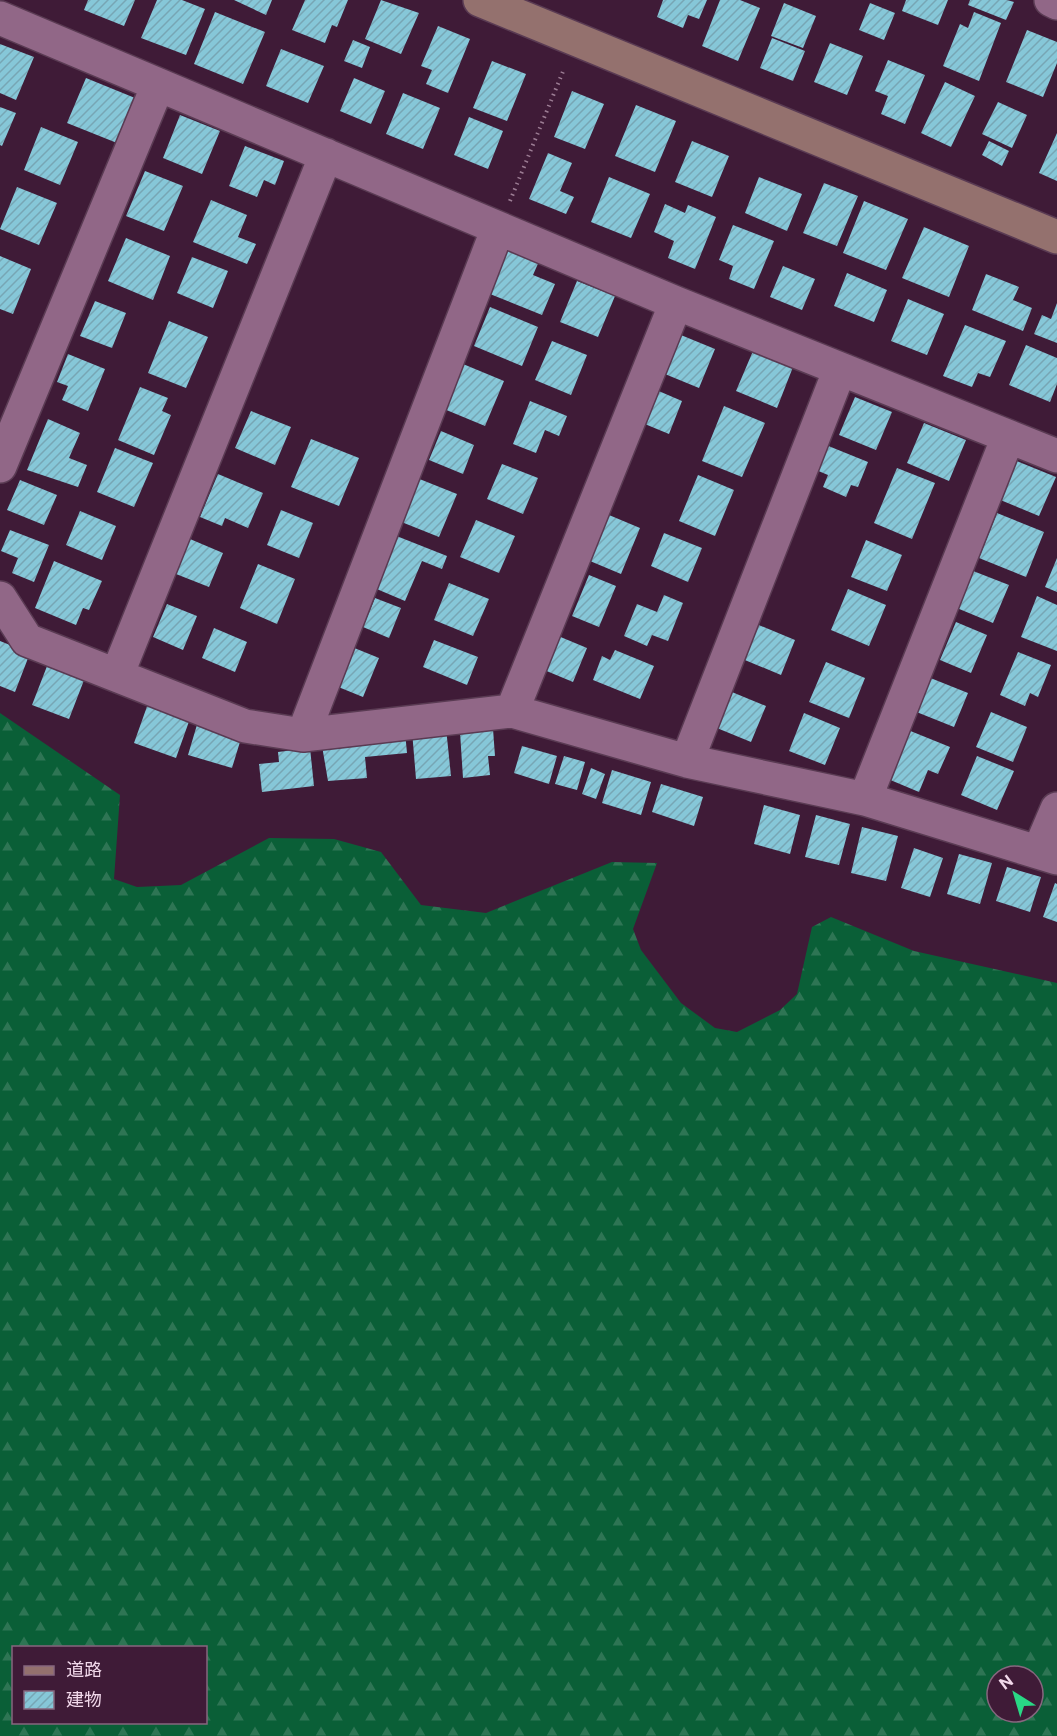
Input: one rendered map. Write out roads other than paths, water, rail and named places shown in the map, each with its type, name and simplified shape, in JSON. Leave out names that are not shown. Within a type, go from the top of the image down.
[{"type":"street","points":[[480,0],[1057,237]]},
{"type":"street","points":[[1051,0],[1057,3]]},
{"type":"street","points":[[0,18],[676,303],[1057,456]]},
{"type":"street","points":[[0,466],[158,85]]},
{"type":"street","points":[[117,675],[326,155]]},
{"type":"street","points":[[303,735],[498,228]]},
{"type":"street","points":[[512,711],[676,303]]},
{"type":"street","points":[[687,760],[840,369]]},
{"type":"street","points":[[865,799],[1008,437]]},
{"type":"street","points":[[0,598],[27,640],[245,726],[303,735],[512,711],[687,760],[865,799],[1048,854],[1057,808]]}]
